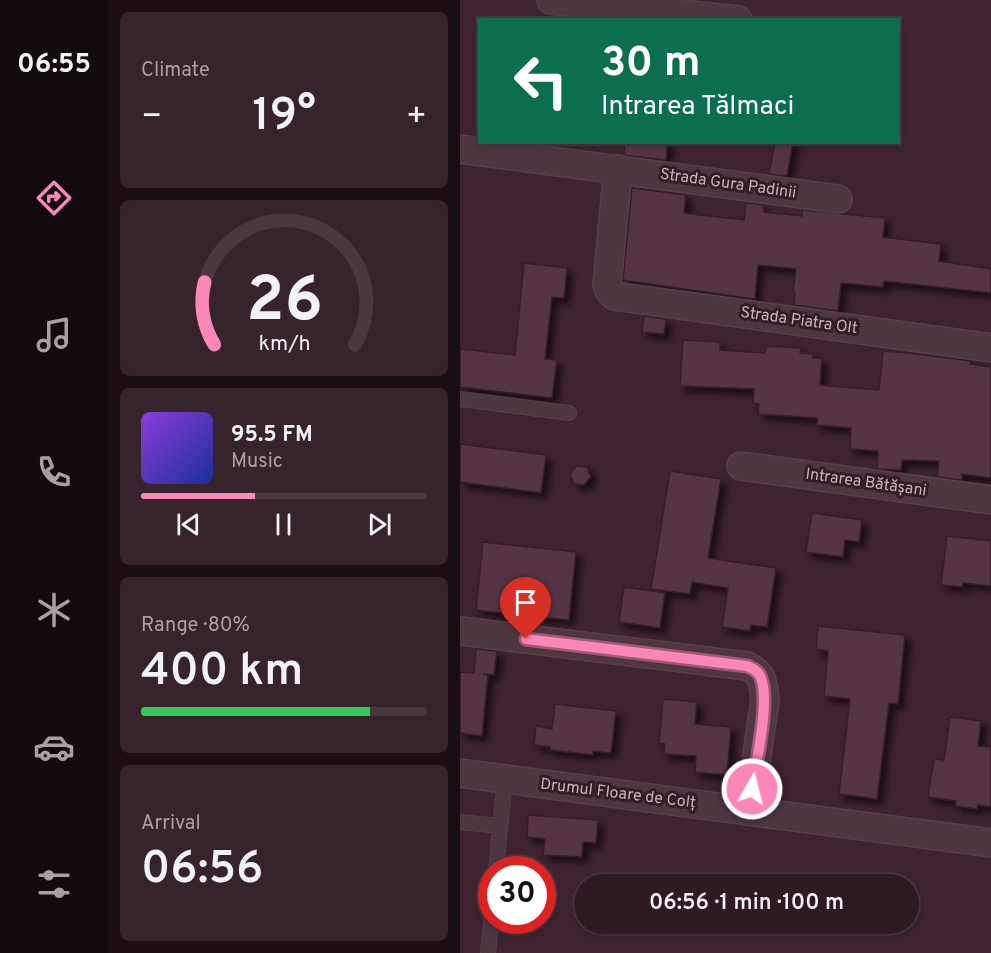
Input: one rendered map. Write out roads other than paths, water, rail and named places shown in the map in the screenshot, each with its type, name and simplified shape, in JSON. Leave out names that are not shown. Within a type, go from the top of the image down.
[{"type":"street","points":[[551,0],[719,18]]},
{"type":"street","name":"Strada Gura Padinii","points":[[460,148],[838,199]]},
{"type":"street","name":"Strada Piatra Olt","points":[[618,170],[607,284],[614,296],[991,348]]},
{"type":"street","name":"Intrarea Bătășani","points":[[741,466],[991,500]]},
{"type":"street","points":[[460,631],[747,666],[758,671],[763,683],[765,699],[749,811]]},
{"type":"street","name":"Drumul Floare de Colț","points":[[460,774],[991,843]]},
{"type":"lane","points":[[460,399],[569,412]]},
{"type":"lane","points":[[497,856],[505,779]]},
{"type":"lane","points":[[460,822],[500,826]]},
{"type":"lane","points":[[488,953],[490,934]]}]
